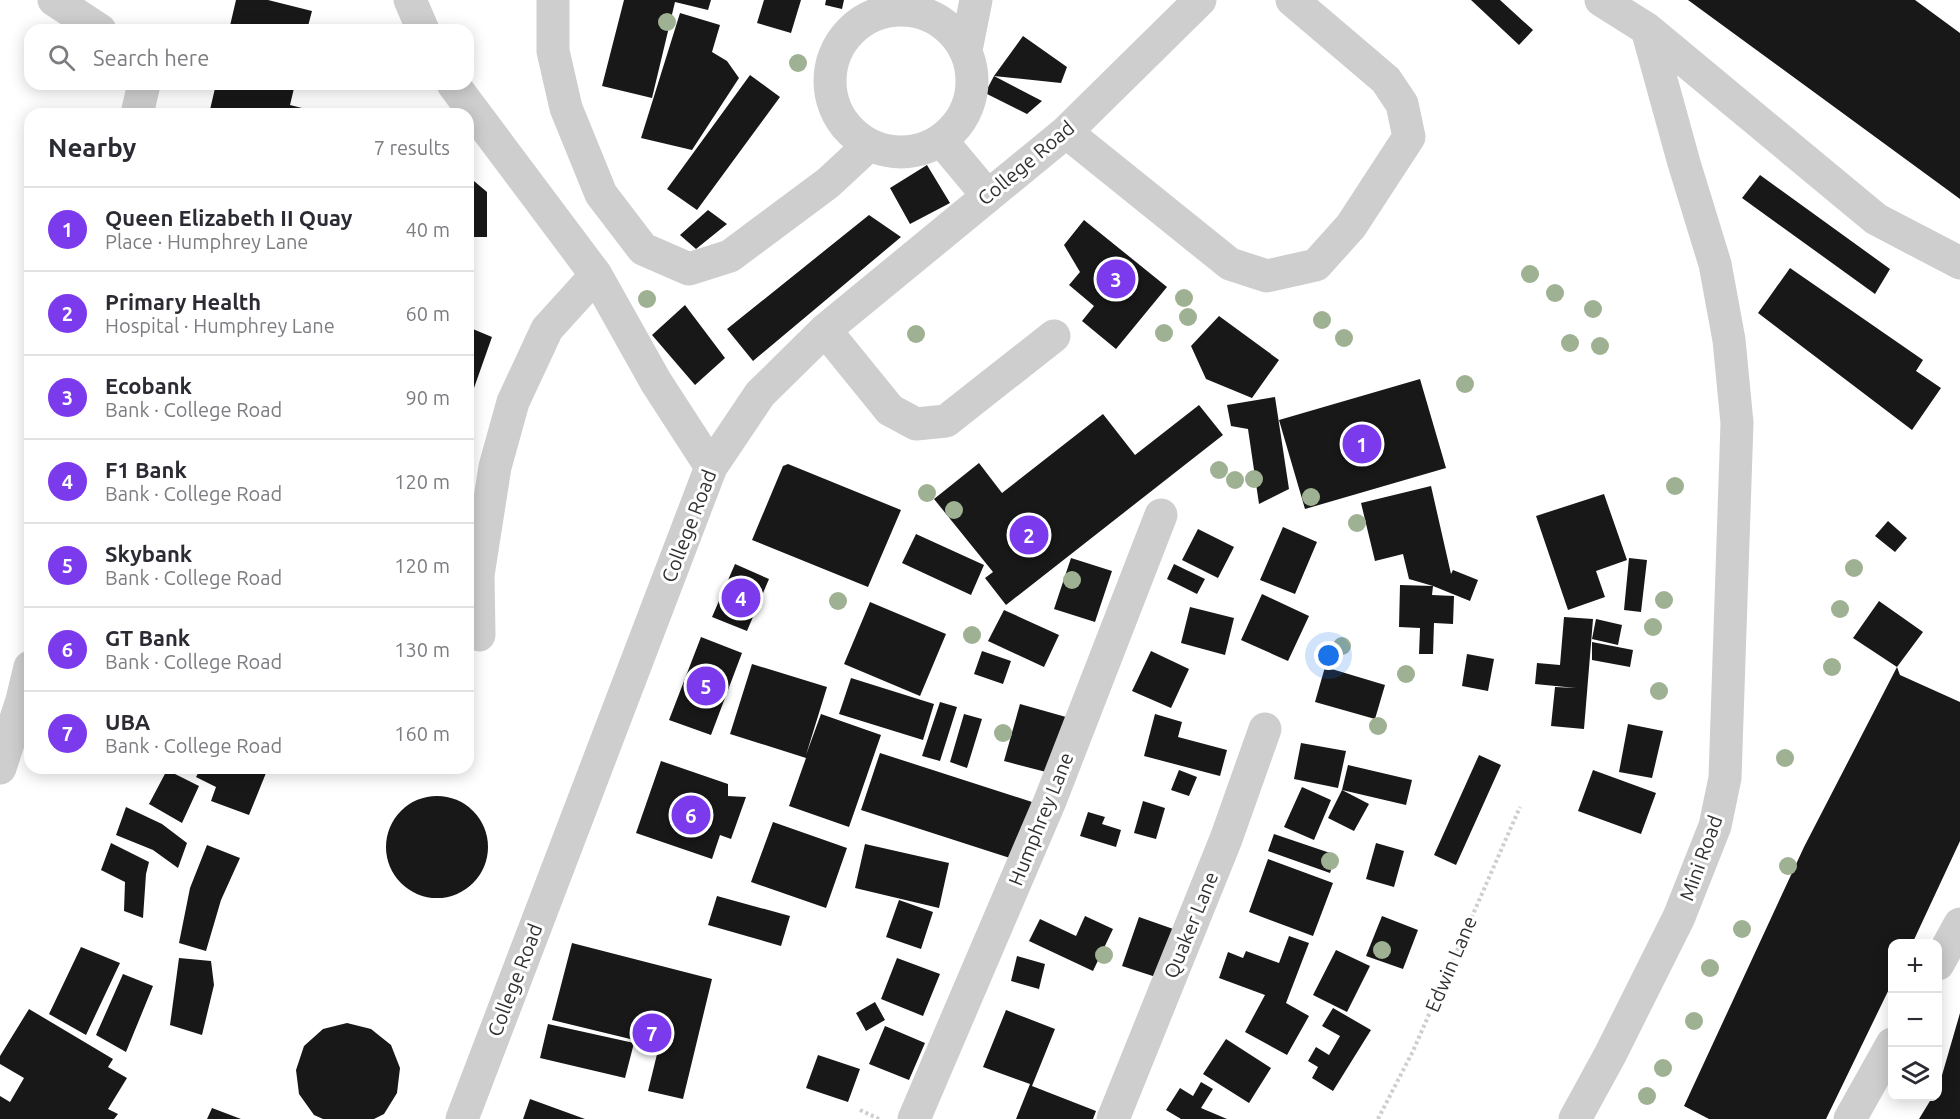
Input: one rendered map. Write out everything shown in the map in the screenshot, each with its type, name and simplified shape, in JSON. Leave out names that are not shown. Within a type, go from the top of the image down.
[{"type":"street","points":[[54,0],[91,24]]},
{"type":"street","points":[[410,0],[420,24]]},
{"type":"street","points":[[552,0],[553,51],[566,108],[601,194],[643,249],[689,269],[730,256],[828,183],[869,145]]},
{"type":"street","points":[[966,50],[976,0]]},
{"type":"street","name":"College Road","points":[[462,1119],[711,467],[760,394],[825,330],[1066,132],[1200,0]]},
{"type":"street","points":[[1066,132],[1230,264],[1267,276],[1316,265],[1351,226],[1409,137],[1402,104],[1386,80],[1293,0]]},
{"type":"street","points":[[1601,0],[1647,29],[1876,219],[1960,263]]},
{"type":"street","points":[[862,11],[919,12],[946,26],[966,50],[972,69],[972,89],[967,109],[956,126],[941,140],[918,150],[893,152],[869,145],[849,130],[835,110],[829,87],[831,62],[842,40],[862,11]]},
{"type":"street","name":"Mini Road","points":[[1575,1119],[1679,917],[1715,826],[1725,778],[1737,423],[1729,340],[1715,264],[1647,29]]},
{"type":"street","points":[[138,108],[143,90]]},
{"type":"street","points":[[457,90],[471,108]]},
{"type":"street","points":[[474,112],[596,275],[656,382],[711,467]]},
{"type":"street","points":[[941,140],[987,195]]},
{"type":"street","points":[[479,636],[478,575],[495,467],[513,402],[547,328],[596,275]]},
{"type":"street","points":[[825,330],[890,410],[916,424],[946,421],[1054,336]]},
{"type":"street","name":"Humphrey Lane","points":[[914,1119],[1050,801],[1161,515]]},
{"type":"street","points":[[0,768],[24,692]]},
{"type":"street","name":"Quaker Lane","points":[[1113,1119],[1226,839],[1265,729]]},
{"type":"street","points":[[1942,957],[1960,924]]},
{"type":"street","points":[[1850,1119],[1891,1047]]},
{"type":"path","name":"Edwin Lane","points":[[1378,1119],[1418,1040],[1520,807]]},
{"type":"path","points":[[860,1110],[879,1119]]},
{"type":"building","points":[[236,0],[268,0],[312,11],[309,24],[230,24]]},
{"type":"building","points":[[624,0],[711,0],[708,10],[675,2],[652,98],[602,86]]},
{"type":"building","points":[[764,0],[801,0],[791,33],[757,23]]},
{"type":"building","points":[[826,0],[844,0],[842,9],[825,5]]},
{"type":"building","points":[[1471,0],[1500,0],[1533,30],[1519,45]]},
{"type":"building","points":[[1688,0],[1915,0],[1960,33],[1960,199]]},
{"type":"building","points":[[680,13],[720,25],[712,52],[727,61],[739,78],[692,150],[641,138]]},
{"type":"building","points":[[1023,36],[1067,67],[1061,83],[994,76]]},
{"type":"building","points":[[750,75],[780,97],[697,210],[667,189]]},
{"type":"building","points":[[994,76],[1042,101],[1027,114],[985,93]]},
{"type":"building","points":[[215,90],[294,90],[290,105],[302,108],[210,108]]},
{"type":"building","points":[[927,165],[950,203],[910,224],[890,188]]},
{"type":"building","points":[[1760,175],[1890,269],[1875,294],[1742,198]]},
{"type":"building","points":[[474,181],[487,192],[487,237],[474,237]]},
{"type":"building","points":[[708,210],[727,224],[696,249],[680,235]]},
{"type":"building","points":[[869,215],[901,237],[753,361],[727,329]]},
{"type":"building","points":[[1084,220],[1167,287],[1116,349],[1082,321],[1094,306],[1069,285],[1080,272],[1064,245]]},
{"type":"building","points":[[1790,268],[1923,360],[1916,371],[1941,388],[1912,430],[1758,313]]},
{"type":"building","points":[[685,305],[725,358],[695,385],[652,335]]},
{"type":"building","points":[[1219,316],[1279,360],[1252,398],[1206,379],[1191,346]]},
{"type":"building","points":[[474,330],[492,337],[474,388]]},
{"type":"building","points":[[1420,379],[1446,468],[1305,509],[1279,420]]},
{"type":"building","points":[[1275,397],[1289,489],[1259,504],[1248,429],[1231,426],[1227,405]]},
{"type":"building","points":[[1199,405],[1223,435],[1006,605],[985,578],[993,572],[934,499],[979,463],[1002,493],[1103,414],[1135,455]]},
{"type":"building","points":[[788,464],[901,510],[868,587],[752,540],[783,466]]},
{"type":"building","points":[[1431,486],[1451,574],[1453,570],[1478,580],[1470,601],[1409,579],[1403,554],[1375,561],[1361,503]]},
{"type":"building","points":[[1604,494],[1627,560],[1596,571],[1605,597],[1568,610],[1536,516]]},
{"type":"building","points":[[1888,521],[1907,538],[1895,552],[1875,536]]},
{"type":"building","points":[[1283,527],[1317,542],[1295,594],[1260,580]]},
{"type":"building","points":[[1198,529],[1234,547],[1218,578],[1182,560]]},
{"type":"building","points":[[916,534],[984,565],[971,595],[902,563]]},
{"type":"building","points":[[1071,558],[1112,571],[1095,622],[1054,609]]},
{"type":"building","points":[[1629,558],[1647,560],[1641,612],[1624,610]]},
{"type":"building","points":[[735,564],[769,579],[747,631],[712,617]]},
{"type":"building","points":[[1174,564],[1205,579],[1197,594],[1167,579]]},
{"type":"building","points":[[1400,585],[1433,586],[1432,595],[1454,596],[1453,624],[1434,623],[1433,654],[1419,654],[1420,628],[1399,627]]},
{"type":"building","points":[[1262,594],[1309,616],[1288,661],[1241,640]]},
{"type":"building","points":[[1879,601],[1923,632],[1897,667],[1853,638]]},
{"type":"building","points":[[870,602],[946,634],[920,696],[844,664]]},
{"type":"building","points":[[1190,607],[1234,618],[1225,655],[1181,643]]},
{"type":"building","points":[[1004,610],[1059,635],[1044,667],[988,641]]},
{"type":"building","points":[[1564,617],[1593,619],[1584,729],[1551,726],[1555,687],[1576,688],[1535,684],[1537,663],[1560,665]]},
{"type":"building","points":[[1596,619],[1622,625],[1618,645],[1592,639]]},
{"type":"building","points":[[701,637],[742,653],[711,735],[669,720]]},
{"type":"building","points":[[1592,642],[1633,650],[1630,667],[1592,660]]},
{"type":"building","points":[[982,651],[1011,661],[1003,684],[974,674]]},
{"type":"building","points":[[1151,651],[1189,669],[1171,708],[1132,691]]},
{"type":"building","points":[[1467,654],[1494,659],[1488,691],[1462,686]]},
{"type":"building","points":[[752,664],[827,687],[806,755],[821,714],[881,735],[849,827],[789,806],[806,758],[730,734]]},
{"type":"building","points":[[1325,667],[1385,685],[1375,719],[1315,702]]},
{"type":"building","points":[[1897,667],[1900,675],[1960,702],[1960,841],[1914,939],[1888,939],[1888,991],[1826,1119],[1709,1119],[1684,1106],[1804,847]]},
{"type":"building","points":[[851,678],[934,704],[923,740],[839,714]]},
{"type":"building","points":[[940,702],[957,707],[940,761],[922,756]]},
{"type":"building","points":[[1020,704],[1066,717],[1050,773],[1004,761]]},
{"type":"building","points":[[964,714],[982,719],[967,768],[950,762]]},
{"type":"building","points":[[1155,714],[1182,722],[1178,737],[1227,750],[1220,776],[1144,756]]},
{"type":"building","points":[[1628,724],[1663,731],[1652,778],[1619,772]]},
{"type":"building","points":[[1301,743],[1346,751],[1338,788],[1294,779]]},
{"type":"building","points":[[880,753],[1032,802],[1013,859],[861,810]]},
{"type":"building","points":[[1479,755],[1501,765],[1456,865],[1434,855]]},
{"type":"building","points":[[661,761],[728,784],[728,796],[746,797],[731,839],[720,835],[712,859],[636,833]]},
{"type":"building","points":[[1348,765],[1412,780],[1406,805],[1342,790]]},
{"type":"building","points":[[1179,770],[1197,777],[1189,796],[1171,790]]},
{"type":"building","points":[[1593,770],[1656,793],[1641,834],[1578,811]]},
{"type":"building","points":[[165,774],[175,774],[199,786],[182,823],[149,804]]},
{"type":"building","points":[[198,774],[266,774],[249,815],[211,801],[216,787],[196,777]]},
{"type":"building","points":[[1302,787],[1331,800],[1314,840],[1284,827]]},
{"type":"building","points":[[1342,790],[1369,804],[1354,831],[1328,818]]},
{"type":"building","points":[[437,796],[457,800],[473,811],[484,827],[488,847],[484,867],[473,883],[457,894],[437,898],[417,894],[401,883],[390,867],[386,847],[390,827],[401,811],[417,800]]},
{"type":"building","points":[[1143,801],[1165,808],[1156,839],[1134,833]]},
{"type":"building","points":[[126,807],[162,824],[187,843],[178,868],[153,850],[116,835]]},
{"type":"building","points":[[1088,812],[1105,817],[1102,824],[1121,830],[1116,847],[1080,836]]},
{"type":"building","points":[[773,822],[847,848],[826,908],[751,882]]},
{"type":"building","points":[[1274,834],[1336,855],[1330,873],[1268,851]]},
{"type":"building","points":[[111,843],[149,862],[143,918],[124,911],[125,882],[101,870]]},
{"type":"building","points":[[1376,843],[1404,851],[1394,887],[1366,879]]},
{"type":"building","points":[[865,844],[949,863],[939,908],[855,888]]},
{"type":"building","points":[[207,845],[240,858],[221,900],[206,951],[179,943],[190,888]]},
{"type":"building","points":[[1268,859],[1333,883],[1313,936],[1249,912]]},
{"type":"building","points":[[717,896],[790,916],[781,946],[708,925]]},
{"type":"building","points":[[899,900],[933,912],[921,949],[886,937]]},
{"type":"building","points":[[1085,916],[1113,929],[1093,971],[1029,941],[1040,919],[1076,936]]},
{"type":"building","points":[[1382,916],[1418,930],[1403,969],[1366,956]]},
{"type":"building","points":[[1139,917],[1179,931],[1162,979],[1122,966]]},
{"type":"building","points":[[1289,936],[1309,943],[1286,1003],[1309,1016],[1287,1055],[1245,1032],[1265,995],[1219,978],[1228,952],[1243,958],[1246,951],[1279,963]]},
{"type":"building","points":[[572,943],[712,979],[683,1099],[648,1091],[659,1046],[552,1020]]},
{"type":"building","points":[[81,947],[120,963],[86,1035],[49,1014]]},
{"type":"building","points":[[1336,950],[1370,966],[1347,1012],[1313,995]]},
{"type":"building","points":[[1017,956],[1045,964],[1039,989],[1011,981]]},
{"type":"building","points":[[179,958],[211,961],[214,985],[202,1035],[170,1025]]},
{"type":"building","points":[[897,958],[940,974],[923,1016],[881,999]]},
{"type":"building","points":[[123,974],[153,986],[126,1052],[96,1035]]},
{"type":"building","points":[[875,1002],[885,1020],[866,1031],[856,1013]]},
{"type":"building","points":[[1333,1008],[1371,1030],[1333,1091],[1312,1078],[1318,1067],[1308,1061],[1316,1047],[1329,1055],[1340,1036],[1322,1026]]},
{"type":"building","points":[[29,1009],[113,1059],[108,1067],[127,1078],[108,1109],[118,1114],[114,1119],[0,1119],[0,1096],[10,1102],[24,1078],[0,1064],[0,1056]]},
{"type":"building","points":[[1006,1010],[1055,1029],[1032,1086],[1096,1111],[1093,1119],[1016,1119],[1030,1084],[983,1067]]},
{"type":"building","points":[[1960,1013],[1960,1119],[1919,1119],[1930,1101],[1942,1101],[1942,1075]]},
{"type":"building","points":[[347,1023],[371,1029],[391,1045],[400,1068],[397,1093],[384,1114],[374,1119],[323,1119],[314,1115],[299,1094],[296,1070],[304,1046],[323,1029]]},
{"type":"building","points":[[548,1024],[634,1043],[625,1078],[540,1058]]},
{"type":"building","points":[[885,1026],[925,1043],[909,1080],[869,1064]]},
{"type":"building","points":[[1226,1039],[1271,1068],[1249,1103],[1203,1074]]},
{"type":"building","points":[[818,1055],[860,1069],[848,1102],[806,1088]]},
{"type":"building","points":[[1201,1082],[1213,1089],[1201,1108],[1227,1119],[1181,1119],[1166,1110],[1180,1088],[1193,1096]]},
{"type":"building","points":[[530,1099],[585,1119],[523,1119]]},
{"type":"building","points":[[212,1108],[241,1119],[207,1119]]},
{"type":"place","name":"Ecobank","points":[[1116,279]]},
{"type":"place","name":"Queen Elizabeth II Quay","points":[[1362,444]]},
{"type":"place","name":"Primary Health","points":[[1029,535]]},
{"type":"place","name":"F1 Bank","points":[[741,598]]},
{"type":"place","name":"Skybank","points":[[706,686]]},
{"type":"place","name":"GT Bank","points":[[691,815]]},
{"type":"place","name":"UBA","points":[[652,1033]]}]
